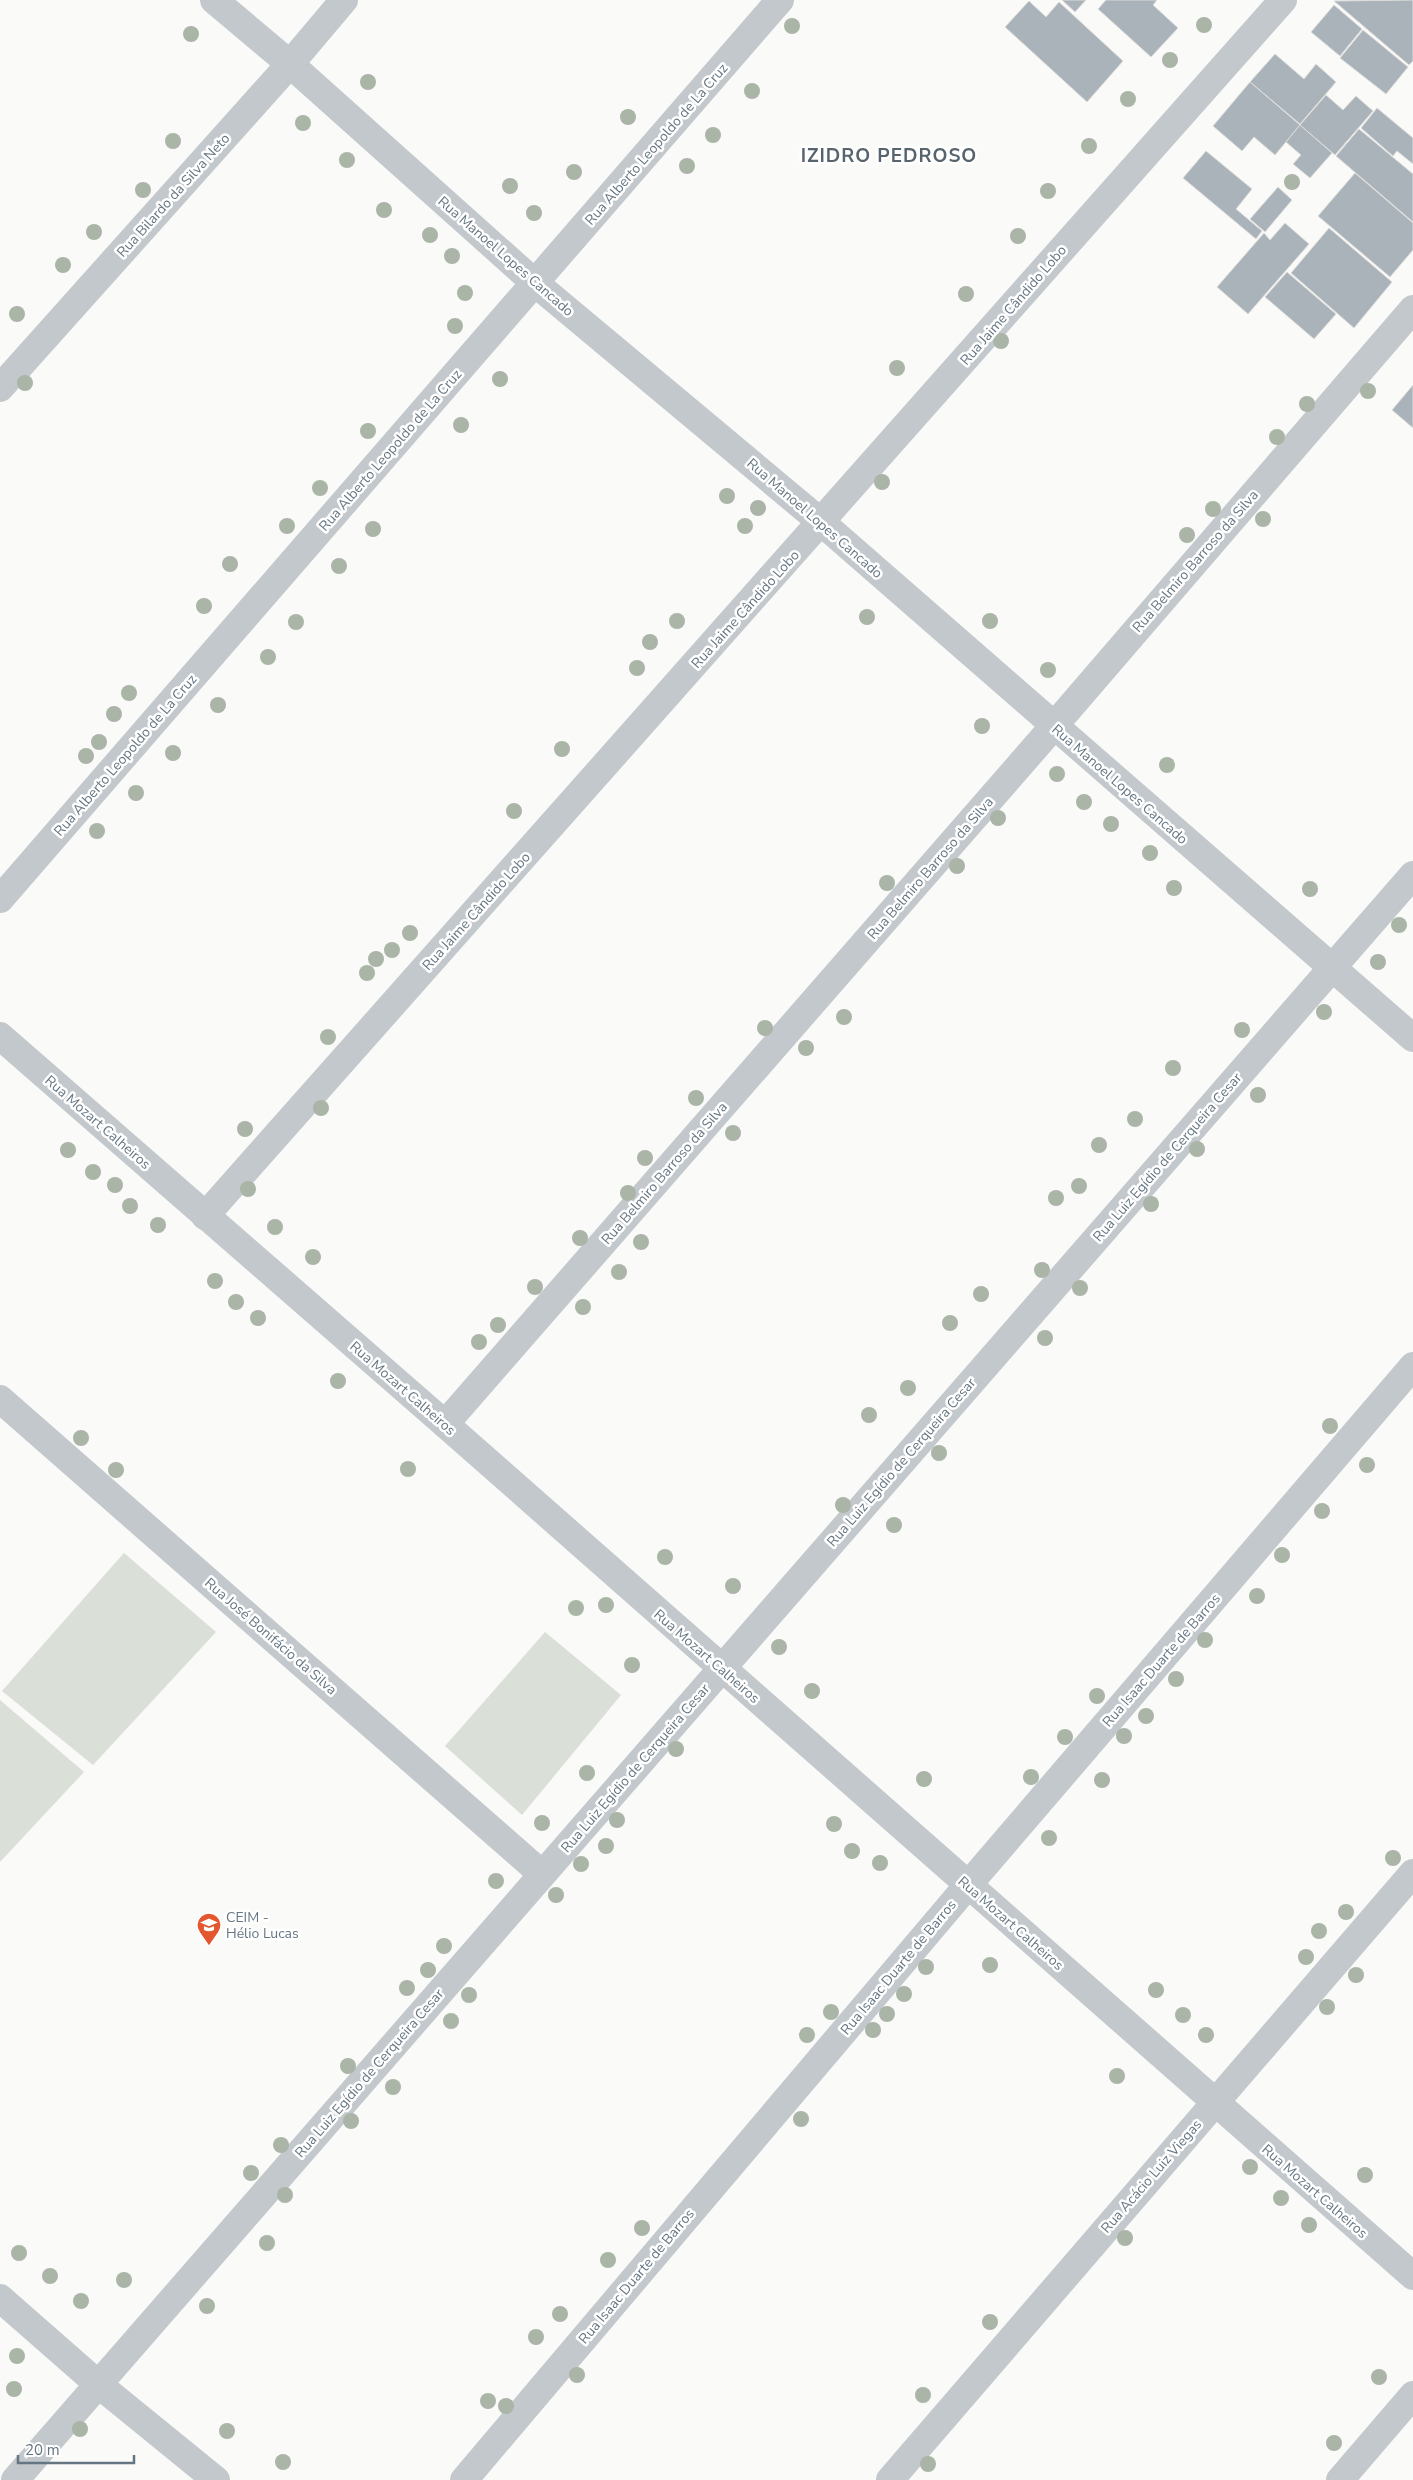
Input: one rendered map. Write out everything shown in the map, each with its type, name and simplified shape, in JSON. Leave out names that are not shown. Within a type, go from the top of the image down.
[{"type":"street","name":"Rua Manoel Lopes Cancado","points":[[214,0],[290,64],[535,283],[822,522],[1053,727],[1413,1038]]},
{"type":"street","name":"Rua Bilardo da Silva Neto","points":[[0,388],[290,64],[344,0]]},
{"type":"street","name":"Rua Alberto Leopoldo de La Cruz","points":[[0,899],[780,0]]},
{"type":"street","name":"Rua Jaime Cândido Lobo","points":[[205,1216],[1283,0]]},
{"type":"street","name":"Rua Belmiro Barroso da Silva","points":[[445,1424],[1053,727],[1413,309]]},
{"type":"street","name":"Rua Luiz Egídio de Cerqueira Cesar","points":[[15,2480],[1413,875]]},
{"type":"street","name":"Rua Mozart Calheiros","points":[[0,1036],[445,1424],[721,1669],[1413,2276]]},
{"type":"street","name":"Rua Isaac Duarte de Barros","points":[[464,2480],[968,1885],[1413,1366]]},
{"type":"street","name":"Rua José Bonifácio da Silva","points":[[0,1399],[542,1874]]},
{"type":"street","name":"Rua Acácio Luiz Viegas","points":[[890,2480],[1413,1873]]},
{"type":"street","points":[[0,2298],[98,2384],[216,2480]]},
{"type":"street","points":[[1340,2480],[1413,2395]]},
{"type":"shaded area","points":[[124,1553],[216,1632],[93,1765],[2,1691]]},
{"type":"shaded area","points":[[545,1632],[621,1695],[522,1815],[445,1746]]},
{"type":"shaded area","points":[[0,1700],[84,1772],[0,1862]]},
{"type":"building","points":[[1062,0],[1086,0],[1075,12]]},
{"type":"building","points":[[1106,0],[1157,0],[1153,5],[1178,28],[1151,57],[1098,9]]},
{"type":"building","points":[[1413,0],[1413,61],[1409,65],[1334,1]]},
{"type":"building","points":[[1029,1],[1046,17],[1059,2],[1123,61],[1087,102],[1005,27]]},
{"type":"building","points":[[1334,5],[1362,29],[1340,56],[1311,32]]},
{"type":"building","points":[[1363,30],[1408,67],[1386,94],[1340,58]]},
{"type":"building","points":[[1275,54],[1304,79],[1316,64],[1336,82],[1300,124],[1250,82]]},
{"type":"building","points":[[1250,82],[1300,125],[1275,155],[1254,137],[1242,151],[1213,126]]},
{"type":"building","points":[[1326,95],[1343,110],[1356,96],[1373,111],[1335,155],[1300,125]]},
{"type":"building","points":[[1377,108],[1413,138],[1413,164],[1397,151],[1393,156],[1361,128]]},
{"type":"building","points":[[1300,125],[1332,153],[1310,178],[1293,164],[1301,155],[1286,142]]},
{"type":"building","points":[[1359,129],[1413,174],[1413,222],[1336,156]]},
{"type":"building","points":[[1206,151],[1252,189],[1236,209],[1262,231],[1256,239],[1183,178]]},
{"type":"building","points":[[1355,173],[1413,223],[1413,250],[1390,277],[1318,216]]},
{"type":"building","points":[[1278,187],[1292,200],[1265,232],[1250,219]]},
{"type":"building","points":[[1285,223],[1309,244],[1248,314],[1217,287],[1264,233],[1270,240]]},
{"type":"building","points":[[1329,228],[1392,282],[1354,328],[1291,273]]},
{"type":"building","points":[[1287,272],[1336,314],[1314,339],[1265,297]]},
{"type":"building","points":[[1413,385],[1413,428],[1392,410]]},
{"type":"place","name":"CEIM - Hélio Lucas","points":[[209,1946]]},
{"type":"district","name":"IZIDRO PEDROSO","points":[[889,155]]}]
